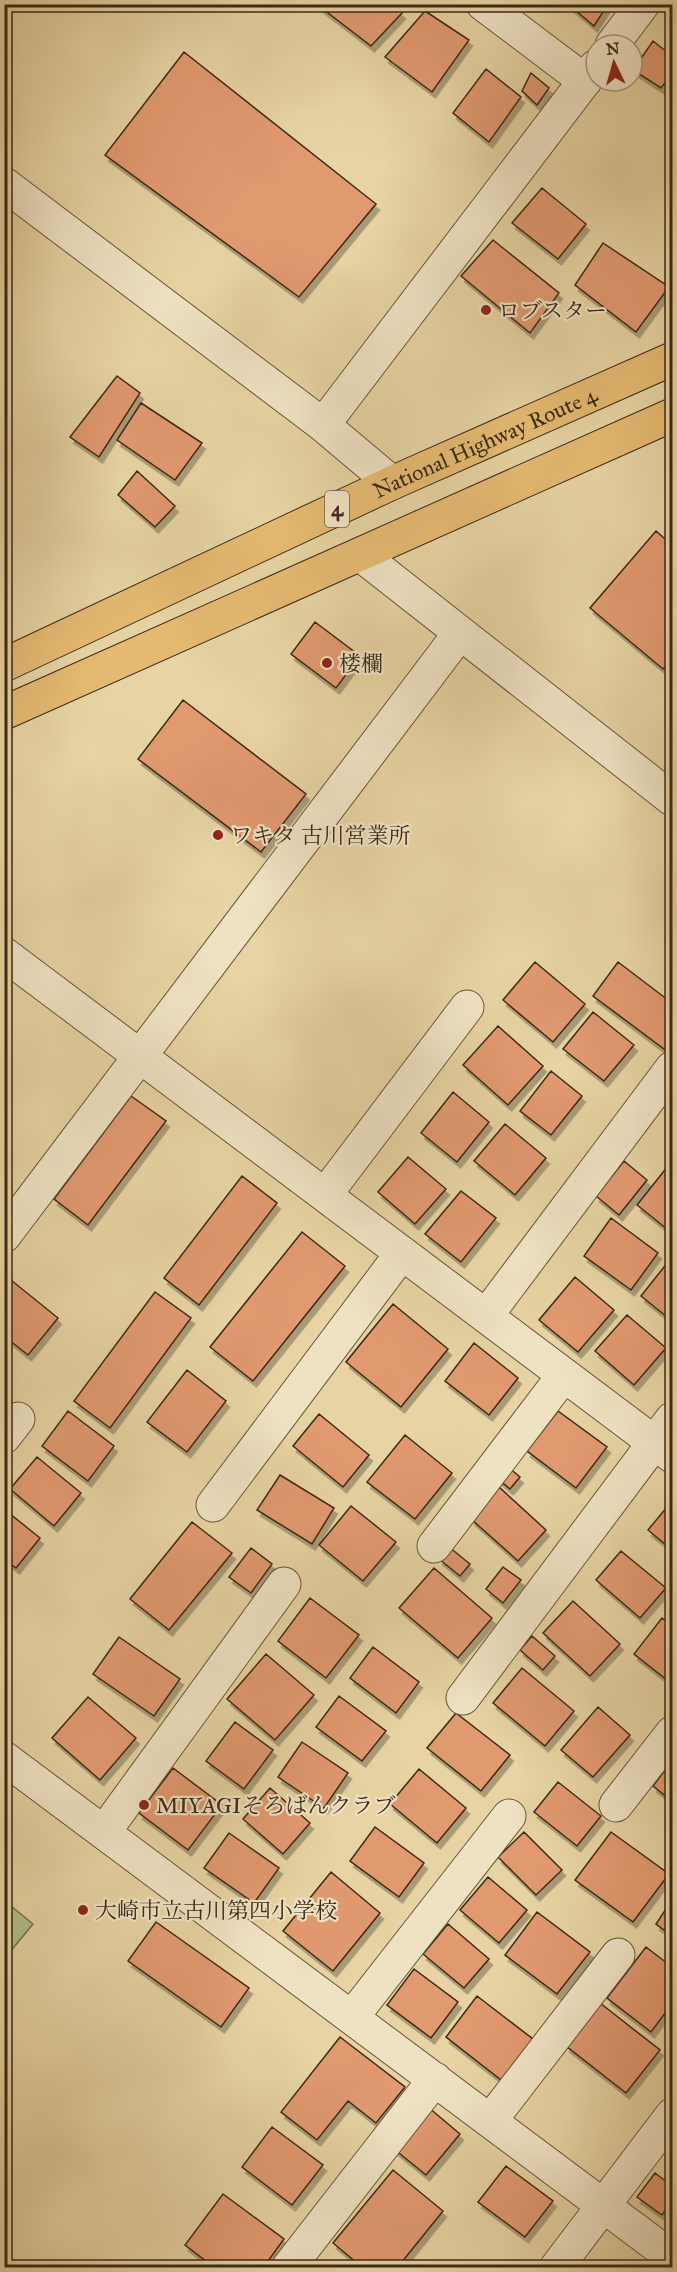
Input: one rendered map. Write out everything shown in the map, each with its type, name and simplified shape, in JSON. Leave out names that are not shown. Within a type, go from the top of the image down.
[{"type":"highway","name":"National Highway Route 4","points":[[4,665],[392,483],[672,359]]},
{"type":"highway","name":"4","points":[[4,713],[672,415]]},
{"type":"street","points":[[483,4],[584,70]]},
{"type":"street","points":[[621,33],[642,4]]},
{"type":"street","points":[[323,425],[584,82]]},
{"type":"street","points":[[4,184],[323,425],[392,483]]},
{"type":"street","points":[[361,555],[672,799]]},
{"type":"street","points":[[4,1236],[460,633]]},
{"type":"street","points":[[4,954],[564,1375],[667,1439],[463,1698]]},
{"type":"street","points":[[325,1195],[466,1007]]},
{"type":"street","points":[[486,1316],[672,1068]]},
{"type":"street","points":[[213,1505],[402,1253]]},
{"type":"street","points":[[434,1546],[564,1375]]},
{"type":"street","points":[[104,1832],[284,1584]]},
{"type":"street","points":[[616,1805],[672,1733]]},
{"type":"street","points":[[4,1758],[672,2257]]},
{"type":"street","points":[[352,2017],[509,1816]]},
{"type":"street","points":[[490,2121],[618,1955]]},
{"type":"street","points":[[288,2268],[435,2079]]},
{"type":"street","points":[[556,2268],[672,2115]]},
{"type":"green space","points":[[5,1901],[33,1924],[5,1958]]},
{"type":"building","points":[[320,4],[392,4],[402,13],[371,46],[319,6]]},
{"type":"building","points":[[568,4],[608,4],[594,26]]},
{"type":"building","points":[[425,11],[469,40],[432,92],[385,57]]},
{"type":"building","points":[[653,41],[672,56],[672,74],[661,88],[644,77],[644,54]]},
{"type":"building","points":[[184,52],[376,204],[299,297],[105,155]]},
{"type":"building","points":[[486,69],[521,97],[489,142],[453,113]]},
{"type":"building","points":[[531,73],[549,88],[537,105],[522,91]]},
{"type":"building","points":[[542,188],[586,224],[558,259],[512,223]]},
{"type":"building","points":[[493,240],[559,293],[530,333],[461,276]]},
{"type":"building","points":[[603,243],[669,287],[636,332],[575,285]]},
{"type":"building","points":[[117,376],[140,393],[99,457],[70,437]]},
{"type":"building","points":[[141,403],[202,443],[175,480],[117,440]]},
{"type":"building","points":[[137,471],[175,506],[155,527],[118,495]]},
{"type":"building","points":[[656,531],[672,545],[672,659],[663,669],[590,608]]},
{"type":"building","points":[[315,622],[360,656],[336,688],[291,654]]},
{"type":"building","points":[[183,700],[306,794],[261,852],[138,759]]},
{"type":"building","points":[[535,962],[585,1004],[553,1042],[503,1000]]},
{"type":"building","points":[[618,962],[672,1003],[672,1055],[593,996]]},
{"type":"building","points":[[593,1012],[634,1045],[604,1081],[563,1049]]},
{"type":"building","points":[[498,1026],[543,1066],[508,1105],[463,1065]]},
{"type":"building","points":[[551,1071],[582,1096],[551,1135],[520,1111]]},
{"type":"building","points":[[453,1092],[489,1122],[457,1162],[421,1133]]},
{"type":"building","points":[[131,1096],[166,1121],[88,1225],[54,1199]]},
{"type":"building","points":[[505,1124],[546,1158],[515,1195],[474,1161]]},
{"type":"building","points":[[408,1157],[446,1189],[415,1224],[378,1192]]},
{"type":"building","points":[[624,1161],[647,1180],[619,1215],[596,1196]]},
{"type":"building","points":[[672,1161],[672,1233],[637,1205]]},
{"type":"building","points":[[242,1176],[277,1203],[199,1305],[164,1278]]},
{"type":"building","points":[[461,1191],[496,1218],[461,1262],[425,1234]]},
{"type":"building","points":[[611,1218],[658,1253],[631,1290],[584,1256]]},
{"type":"building","points":[[302,1232],[345,1266],[253,1381],[210,1347]]},
{"type":"building","points":[[672,1257],[672,1321],[641,1296]]},
{"type":"building","points":[[6,1276],[58,1318],[28,1355],[4,1336]]},
{"type":"building","points":[[575,1277],[614,1310],[578,1352],[539,1320]]},
{"type":"building","points":[[155,1292],[191,1318],[110,1428],[74,1401]]},
{"type":"building","points":[[393,1304],[448,1349],[401,1407],[346,1362]]},
{"type":"building","points":[[627,1315],[666,1348],[634,1385],[595,1351]]},
{"type":"building","points":[[474,1343],[518,1378],[489,1415],[445,1381]]},
{"type":"building","points":[[187,1370],[226,1401],[187,1452],[147,1422]]},
{"type":"building","points":[[68,1411],[114,1446],[88,1481],[42,1446]]},
{"type":"building","points":[[558,1411],[607,1447],[576,1488],[527,1451]]},
{"type":"building","points":[[319,1414],[369,1455],[343,1487],[293,1446]]},
{"type":"building","points":[[405,1435],[452,1473],[415,1519],[367,1482]]},
{"type":"building","points":[[37,1457],[81,1493],[54,1526],[10,1489]]},
{"type":"building","points":[[508,1467],[520,1477],[510,1489],[498,1479]]},
{"type":"building","points":[[280,1475],[334,1508],[312,1544],[257,1510]]},
{"type":"building","points":[[499,1487],[546,1530],[518,1561],[471,1519]]},
{"type":"building","points":[[672,1501],[672,1550],[648,1530]]},
{"type":"building","points":[[351,1506],[396,1542],[363,1581],[319,1545]]},
{"type":"building","points":[[4,1509],[40,1538],[16,1568],[4,1559]]},
{"type":"building","points":[[192,1522],[232,1553],[169,1630],[130,1599]]},
{"type":"building","points":[[449,1547],[470,1564],[460,1576],[439,1559]]},
{"type":"building","points":[[251,1548],[272,1564],[251,1593],[229,1577]]},
{"type":"building","points":[[621,1551],[666,1588],[640,1618],[596,1580]]},
{"type":"building","points":[[503,1567],[521,1580],[503,1603],[486,1589]]},
{"type":"building","points":[[434,1568],[492,1618],[458,1658],[399,1608]]},
{"type":"building","points":[[310,1598],[359,1635],[326,1678],[278,1641]]},
{"type":"building","points":[[573,1601],[620,1644],[590,1676],[543,1633]]},
{"type":"building","points":[[662,1618],[672,1626],[672,1684],[634,1654]]},
{"type":"building","points":[[532,1636],[555,1656],[543,1670],[520,1650]]},
{"type":"building","points":[[119,1637],[180,1679],[154,1716],[93,1674]]},
{"type":"building","points":[[373,1647],[419,1682],[396,1713],[350,1678]]},
{"type":"building","points":[[266,1654],[314,1695],[275,1740],[227,1699]]},
{"type":"building","points":[[522,1668],[574,1711],[545,1746],[493,1703]]},
{"type":"building","points":[[339,1696],[386,1731],[362,1761],[316,1727]]},
{"type":"building","points":[[88,1697],[136,1738],[100,1780],[52,1738]]},
{"type":"building","points":[[598,1707],[630,1735],[593,1777],[561,1750]]},
{"type":"building","points":[[456,1713],[510,1755],[481,1791],[427,1748]]},
{"type":"building","points":[[235,1722],[273,1750],[244,1789],[206,1761]]},
{"type":"building","points":[[302,1742],[348,1773],[324,1808],[278,1777]]},
{"type":"building","points":[[672,1761],[672,1801],[653,1786]]},
{"type":"building","points":[[173,1768],[222,1805],[188,1850],[139,1813]]},
{"type":"building","points":[[419,1769],[466,1808],[437,1843],[390,1804]]},
{"type":"building","points":[[558,1782],[601,1816],[577,1846],[534,1812]]},
{"type":"building","points":[[270,1788],[310,1823],[283,1854],[243,1819]]},
{"type":"building","points":[[375,1827],[424,1863],[399,1897],[350,1861]]},
{"type":"building","points":[[524,1832],[562,1870],[536,1895],[498,1857]]},
{"type":"building","points":[[611,1832],[669,1874],[633,1922],[575,1880]]},
{"type":"building","points":[[229,1833],[279,1868],[254,1903],[204,1868]]},
{"type":"building","points":[[331,1872],[380,1913],[333,1971],[283,1931]]},
{"type":"building","points":[[488,1877],[527,1910],[499,1943],[460,1910]]},
{"type":"building","points":[[672,1900],[672,1936],[656,1924]]},
{"type":"building","points":[[537,1912],[590,1952],[557,1994],[505,1955]]},
{"type":"building","points":[[156,1922],[249,1988],[221,2027],[128,1961]]},
{"type":"building","points":[[448,1924],[489,1959],[464,1988],[423,1954]]},
{"type":"building","points":[[646,1947],[672,1967],[672,2004],[651,2032],[607,1998]]},
{"type":"building","points":[[414,1969],[458,2002],[431,2038],[387,2005]]},
{"type":"building","points":[[477,1996],[533,2039],[501,2080],[446,2037]]},
{"type":"building","points":[[600,2003],[660,2050],[626,2093],[566,2046]]},
{"type":"building","points":[[340,2037],[405,2087],[376,2123],[348,2101],[317,2140],[281,2112]]},
{"type":"building","points":[[428,2107],[460,2134],[426,2175],[394,2149]]},
{"type":"building","points":[[272,2127],[323,2165],[292,2205],[242,2167]]},
{"type":"building","points":[[506,2166],[553,2201],[525,2237],[478,2202]]},
{"type":"building","points":[[393,2170],[443,2211],[397,2268],[363,2268],[333,2243]]},
{"type":"building","points":[[655,2173],[672,2186],[672,2201],[662,2215],[637,2197]]},
{"type":"building","points":[[223,2194],[284,2239],[263,2268],[215,2268],[185,2245]]},
{"type":"place","name":"ロブスター","points":[[486,310]]},
{"type":"place","name":"楼欄","points":[[327,663]]},
{"type":"place","name":"ワキタ 古川営業所","points":[[218,835]]},
{"type":"place","name":"MIYAGIそろばんクラブ","points":[[144,1805]]},
{"type":"place","name":"大崎市立古川第四小学校","points":[[83,1910]]}]
